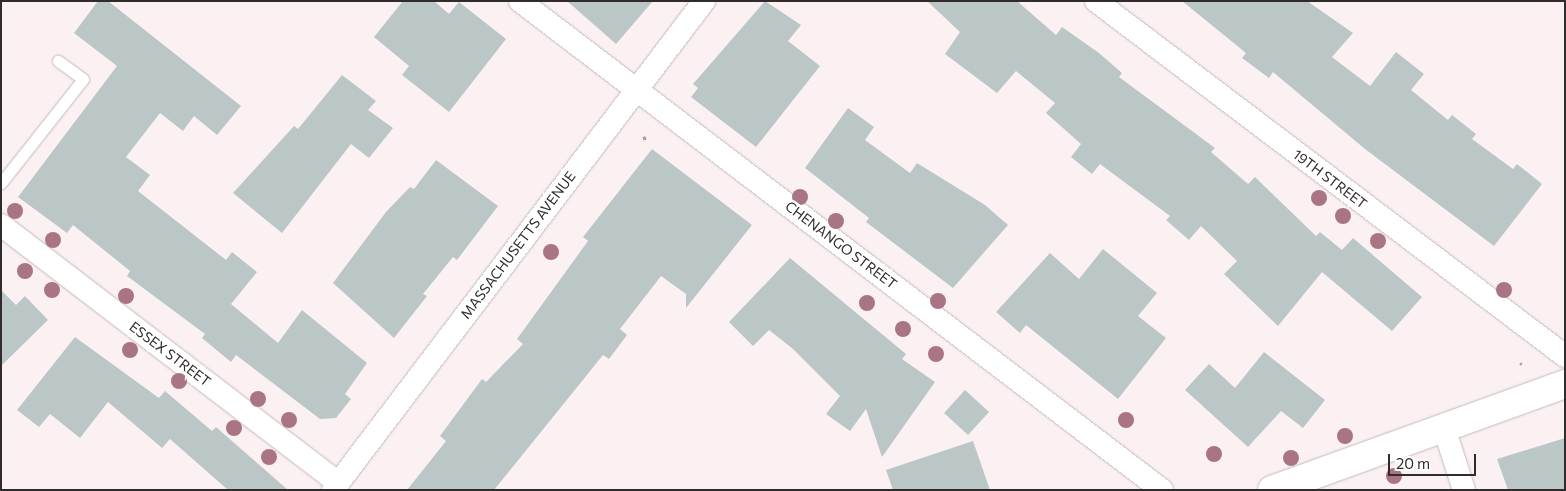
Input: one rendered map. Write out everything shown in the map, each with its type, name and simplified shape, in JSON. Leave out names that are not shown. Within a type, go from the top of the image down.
[{"type":"street","name":"CHENANGO STREET","points":[[520,1],[1162,490]]},
{"type":"street","name":"MASSACHUSETTS AVENUE","points":[[336,487],[704,1]]},
{"type":"street","name":"19TH STREET","points":[[1096,1],[1565,356]]},
{"type":"street","name":"ESSEX STREET","points":[[1,225],[336,487]]},
{"type":"street","points":[[1272,490],[1565,384]]},
{"type":"street","points":[[1444,428],[1464,490]]},
{"type":"lane","points":[[1,183],[84,79],[58,61]]},
{"type":"building","points":[[98,1],[108,1],[241,106],[217,135],[194,116],[183,131],[160,113],[126,157],[150,175],[138,191],[226,260],[232,252],[257,272],[231,304],[278,343],[302,310],[367,363],[345,394],[351,399],[336,418],[320,419],[236,355],[231,362],[202,338],[205,334],[127,276],[130,271],[73,225],[67,233],[18,197],[117,66],[74,33]]},
{"type":"building","points":[[403,1],[434,1],[449,14],[459,2],[506,39],[449,112],[402,75],[409,66],[374,37]]},
{"type":"building","points":[[567,1],[653,1],[616,44]]},
{"type":"building","points":[[765,1],[801,25],[788,41],[820,66],[756,147],[691,97],[698,88],[693,84]]},
{"type":"building","points":[[927,1],[1017,1],[1056,35],[1062,27],[1099,53],[1122,73],[1119,77],[1215,148],[1211,152],[1248,184],[1255,177],[1316,236],[1320,232],[1342,250],[1353,238],[1422,297],[1392,331],[1322,272],[1278,326],[1224,274],[1237,261],[1201,226],[1189,240],[1166,220],[1170,216],[1100,164],[1092,174],[1071,157],[1081,144],[1046,113],[1055,103],[1016,71],[997,93],[945,54],[960,32]]},
{"type":"building","points":[[1182,1],[1307,1],[1353,33],[1332,57],[1370,86],[1396,52],[1424,74],[1411,90],[1448,120],[1452,115],[1476,134],[1472,139],[1513,169],[1517,164],[1542,184],[1494,246],[1365,149],[1273,72],[1269,78],[1242,58],[1246,53]]},
{"type":"building","points":[[342,75],[376,101],[368,110],[393,128],[369,158],[351,144],[282,233],[233,193],[294,126],[298,129]]},
{"type":"building","points":[[848,108],[874,127],[865,140],[910,173],[917,163],[985,205],[1008,225],[953,288],[866,222],[869,218],[805,168]]},
{"type":"building","points":[[652,149],[752,225],[686,308],[686,294],[661,276],[620,329],[627,335],[609,359],[603,355],[494,490],[407,490],[446,441],[440,436],[482,379],[486,382],[523,344],[517,339],[588,241],[583,237]]},
{"type":"building","points":[[436,160],[498,206],[457,260],[453,257],[423,294],[427,296],[394,338],[333,283],[386,212],[410,187],[414,189]]},
{"type":"building","points":[[1103,249],[1157,293],[1138,316],[1166,338],[1118,399],[1026,325],[1020,333],[996,312],[1050,253],[1079,279]]},
{"type":"building","points":[[790,258],[906,354],[902,359],[935,382],[882,457],[866,409],[850,431],[826,414],[840,396],[793,349],[769,330],[753,346],[729,322]]},
{"type":"building","points":[[1,290],[16,305],[25,296],[48,320],[1,366]]},
{"type":"building","points":[[75,337],[159,398],[165,391],[212,431],[216,427],[288,490],[228,490],[170,439],[162,448],[108,402],[80,438],[50,414],[39,427],[17,410]]},
{"type":"building","points":[[1264,352],[1325,400],[1303,428],[1281,411],[1248,447],[1185,390],[1209,364],[1235,388]]},
{"type":"building","points":[[965,390],[989,412],[968,435],[944,413]]},
{"type":"building","points":[[1565,438],[1565,490],[1508,490],[1497,459]]},
{"type":"building","points":[[973,441],[990,490],[893,490],[886,470]]}]
